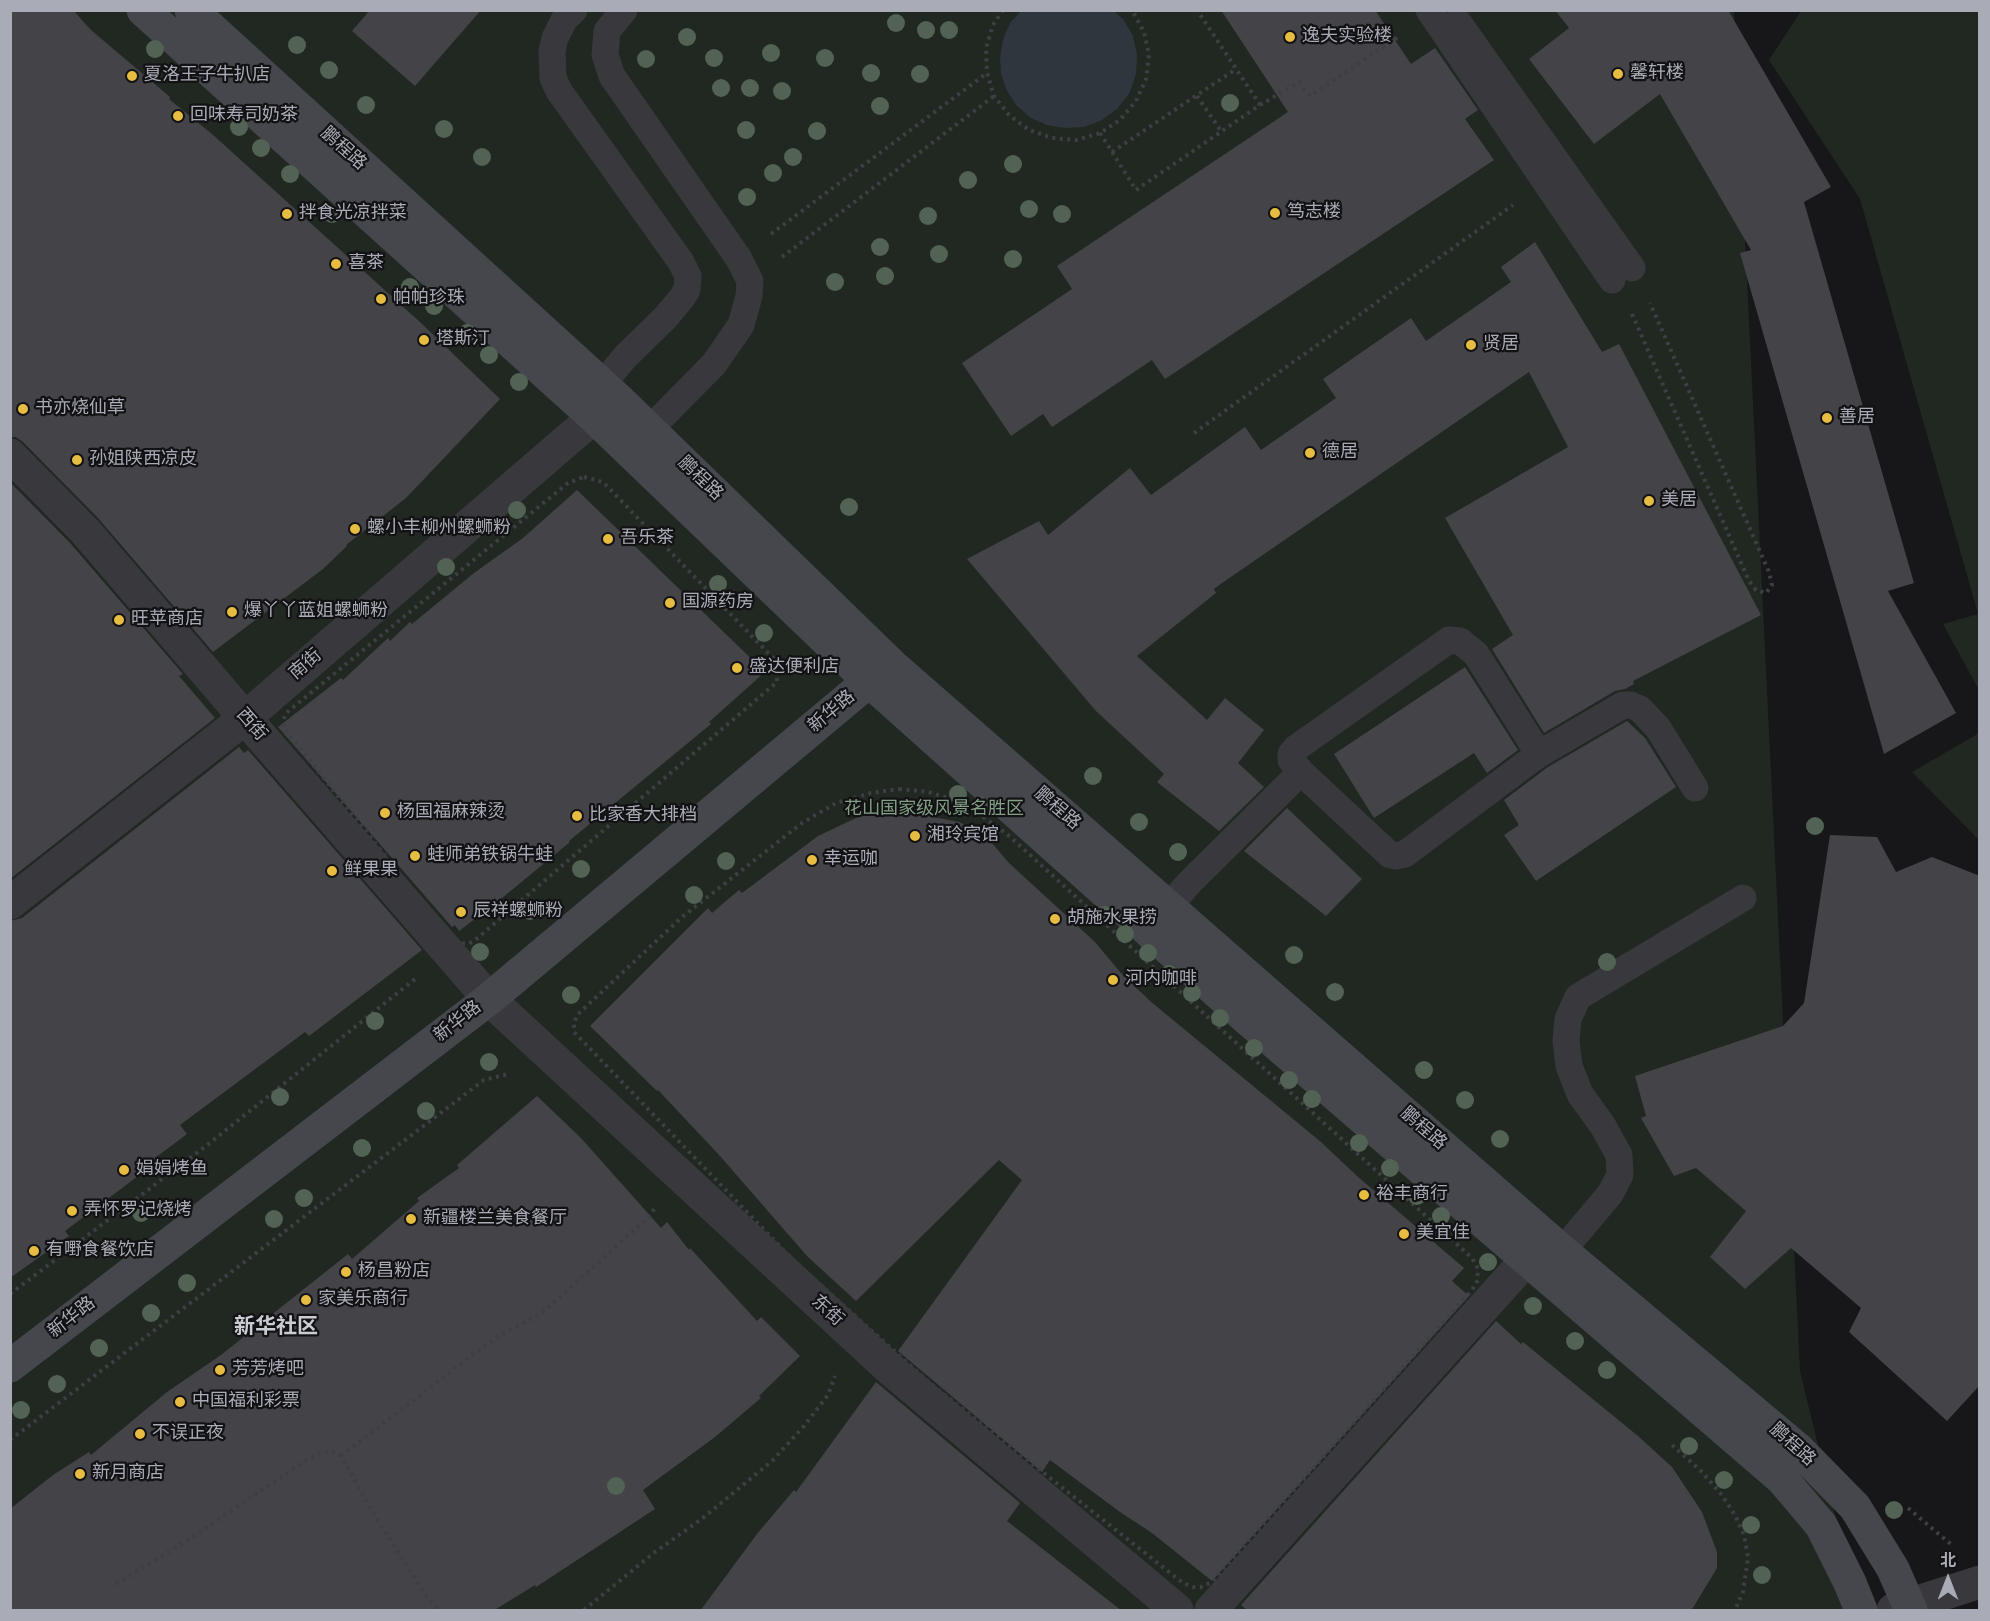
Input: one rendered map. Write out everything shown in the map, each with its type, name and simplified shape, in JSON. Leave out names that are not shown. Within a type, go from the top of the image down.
[{"type":"main road","name":"鹏程路","points":[[143,10],[882,674],[1245,1017],[1782,1479],[1821,1525],[1850,1583],[1861,1611]]},
{"type":"main road","name":"鹏程路","points":[[191,10],[649,430],[882,674],[1168,907],[1562,1251],[1807,1458],[1855,1507],[1893,1569],[1904,1609]]},
{"type":"main road","name":"新华路","points":[[10,1366],[489,999],[882,674]]},
{"type":"street","name":"南街","points":[[10,903],[245,718],[594,417]]},
{"type":"street","name":"西街","points":[[10,455],[85,531],[489,999]]},
{"type":"street","name":"东街","points":[[489,999],[890,1369],[1177,1611]]},
{"type":"street","points":[[1212,1611],[1527,1259]]},
{"type":"street","points":[[1904,1609],[1980,1582]]},
{"type":"lane","points":[[574,10],[564,20],[555,38],[552,51],[553,78],[559,91],[681,262],[688,276],[687,290],[681,299],[625,357],[602,385]]},
{"type":"lane","points":[[624,10],[607,31],[605,55],[612,76],[744,270],[749,296],[741,325],[714,363],[649,430]]},
{"type":"lane","points":[[1437,12],[1546,182],[1622,274]]},
{"type":"lane","points":[[1437,12],[1622,274]]},
{"type":"lane","points":[[1539,754],[1476,654],[1460,641],[1449,640],[1296,748],[1291,754],[1291,760],[1300,772],[1390,855],[1396,856],[1405,854],[1539,754],[1623,705],[1631,705],[1640,709],[1658,728],[1695,788]]},
{"type":"lane","points":[[1168,907],[1300,772]]},
{"type":"lane","points":[[1562,1251],[1610,1194],[1620,1175],[1619,1155],[1603,1126],[1580,1094],[1569,1066],[1566,1041],[1568,1019],[1578,997],[1743,898]]},
{"type":"path","points":[[1003,10],[993,25],[986,48],[987,73],[994,96],[1009,115],[1029,130],[1052,138],[1076,140],[1100,133],[1120,120],[1136,101],[1146,79],[1149,56],[1144,32],[1132,10]]},
{"type":"path","points":[[1197,10],[1260,105]]},
{"type":"path","points":[[1100,133],[1136,190],[1260,105],[1299,82],[1310,96],[1437,12]]},
{"type":"path","points":[[1112,152],[1236,69]]},
{"type":"path","points":[[744,270],[987,73]]},
{"type":"path","points":[[744,270],[994,96]]},
{"type":"path","points":[[1197,96],[1221,131]]},
{"type":"path","points":[[1194,433],[1546,182]]},
{"type":"path","points":[[1622,274],[1645,292],[1769,572],[1772,585],[1766,593],[1756,591],[1749,581],[1627,302],[1622,274]]},
{"type":"path","points":[[584,477],[603,482],[773,658],[777,668],[777,682],[771,689],[468,944],[454,940],[448,935],[284,728],[283,721],[286,713],[568,483],[584,477]]},
{"type":"path","points":[[899,789],[928,792],[970,808],[1007,834],[1472,1258],[1477,1267],[1478,1280],[1472,1290],[1212,1582],[1201,1587],[1193,1587],[1183,1583],[931,1384],[794,1261],[579,1039],[574,1032],[574,1023],[578,1015],[682,917],[802,823],[836,803],[872,793],[899,789]]},
{"type":"path","points":[[10,1294],[206,1146],[416,977]]},
{"type":"path","points":[[10,1440],[219,1284],[484,1080],[514,1073]]},
{"type":"path","points":[[341,1456],[484,1346],[542,1313],[651,1215],[658,1201],[681,1178]]},
{"type":"path","points":[[584,1611],[655,1552],[704,1518],[772,1461],[828,1395],[838,1370]]},
{"type":"path","points":[[1666,1440],[1701,1471],[1721,1494],[1735,1515],[1744,1535],[1748,1557],[1743,1592],[1735,1611]]},
{"type":"path","points":[[116,1584],[191,1538],[305,1461],[320,1453],[332,1451],[341,1456],[376,1518],[427,1598],[439,1611]]},
{"type":"green space","name":"花山国家级风景名胜区","points":[[11,11],[1734,11],[1800,1371],[1858,1610],[11,1610]]},
{"type":"green space","points":[[1801,11],[1979,11],[1979,690],[1943,624],[1978,614],[1860,199],[1769,60]]},
{"type":"green space","points":[[1979,733],[1979,840],[1912,772]]},
{"type":"shaded area","points":[[1021,11],[1114,11],[1123,19],[1133,36],[1137,55],[1136,74],[1130,92],[1117,109],[1102,120],[1084,127],[1065,128],[1047,125],[1031,118],[1017,106],[1007,91],[1001,74],[1000,57],[1003,40],[1010,23]]},
{"type":"building","points":[[10,10],[73,10],[91,30],[212,134],[420,322],[500,399],[406,498],[346,545],[323,569],[213,652],[98,518],[23,442],[16,437],[10,437]]},
{"type":"building","points":[[370,10],[481,10],[415,86],[352,31]]},
{"type":"building","name":"笃志楼","points":[[1221,10],[1375,10],[1411,64],[1435,48],[1478,110],[1465,119],[1494,160],[1165,379],[1152,360],[1052,427],[1043,414],[1011,436],[962,363],[1072,289],[1057,266],[1288,112]]},
{"type":"building","points":[[1555,10],[1728,10],[1831,187],[1804,202],[1914,583],[1888,591],[1956,713],[1884,754],[1740,253],[1751,250],[1660,94],[1594,144],[1529,59],[1569,28]]},
{"type":"building","points":[[1535,242],[1602,352],[1619,344],[1761,615],[1633,681],[1634,684],[1615,691],[1544,733],[1492,649],[1513,635],[1445,518],[1568,447],[1529,372],[1222,583],[1214,589],[1216,593],[1137,656],[1207,720],[1225,698],[1264,730],[1238,763],[1264,787],[1219,831],[1157,782],[1164,774],[1096,711],[967,559],[1039,521],[1048,535],[1130,468],[1151,495],[1245,427],[1261,450],[1336,398],[1323,379],[1411,318],[1426,341],[1511,282],[1501,267]]},
{"type":"building","points":[[10,482],[71,544],[183,674],[179,676],[215,718],[10,879]]},
{"type":"building","points":[[577,490],[765,672],[709,722],[711,724],[496,903],[459,931],[455,925],[452,927],[278,727],[341,678],[343,680],[388,638],[390,641],[410,622],[412,624],[474,573],[523,538]]},
{"type":"building","points":[[1465,667],[1518,750],[1487,773],[1474,753],[1374,818],[1334,754]]},
{"type":"building","points":[[1627,721],[1645,738],[1676,787],[1536,881],[1504,835],[1519,825],[1504,800],[1548,767]]},
{"type":"building","points":[[239,747],[244,753],[248,750],[422,950],[309,1036],[305,1032],[180,1125],[187,1134],[155,1158],[158,1161],[65,1231],[69,1236],[10,1278],[10,921],[22,918]]},
{"type":"building","points":[[1287,808],[1362,879],[1326,916],[1244,851]]},
{"type":"building","points":[[913,813],[959,822],[974,829],[991,842],[1009,863],[1095,942],[1120,972],[1150,1001],[1321,1142],[1464,1268],[1452,1281],[1469,1296],[1212,1581],[1152,1533],[1050,1460],[1042,1472],[898,1351],[1022,1180],[999,1160],[856,1301],[807,1256],[720,1156],[658,1090],[590,1026],[708,908],[712,913],[739,890],[742,893],[818,836],[858,817],[871,814]]},
{"type":"building","points":[[1830,835],[1877,837],[1896,872],[1932,857],[1980,876],[1980,1385],[1947,1421],[1849,1332],[1861,1308],[1791,1248],[1745,1289],[1710,1257],[1746,1211],[1696,1168],[1674,1176],[1641,1118],[1646,1116],[1635,1076],[1783,1026],[1804,1003]]},
{"type":"building","points":[[537,1096],[581,1138],[661,1228],[667,1222],[689,1250],[690,1248],[757,1321],[761,1317],[800,1356],[759,1396],[761,1398],[715,1437],[643,1490],[655,1509],[536,1587],[535,1585],[493,1611],[10,1611],[10,1509],[53,1475],[89,1452],[91,1455],[167,1392],[221,1355],[348,1254],[352,1259],[419,1201],[417,1198],[459,1168],[457,1165]]},
{"type":"building","points":[[1496,1321],[1521,1344],[1523,1342],[1638,1436],[1672,1467],[1702,1512],[1717,1552],[1717,1568],[1691,1611],[1248,1611],[1241,1605]]},
{"type":"building","points":[[876,1382],[1020,1503],[1007,1521],[1122,1611],[700,1611],[757,1534],[794,1490],[796,1492]]},
{"type":"place","name":"逸夫实验楼","points":[[1290,37]]},
{"type":"place","name":"馨轩楼","points":[[1618,74]]},
{"type":"place","name":"夏洛王子牛扒店","points":[[132,76]]},
{"type":"place","name":"回味寿司奶茶","points":[[178,116]]},
{"type":"place","name":"笃志楼","points":[[1275,213]]},
{"type":"place","name":"拌食光凉拌菜","points":[[287,214]]},
{"type":"place","name":"喜茶","points":[[336,264]]},
{"type":"place","name":"帕帕珍珠","points":[[381,299]]},
{"type":"place","name":"塔斯汀","points":[[424,340]]},
{"type":"place","name":"贤居","points":[[1471,345]]},
{"type":"place","name":"书亦烧仙草","points":[[23,409]]},
{"type":"place","name":"善居","points":[[1827,418]]},
{"type":"place","name":"德居","points":[[1310,453]]},
{"type":"place","name":"孙姐陕西凉皮","points":[[77,460]]},
{"type":"place","name":"美居","points":[[1649,501]]},
{"type":"place","name":"螺小丰柳州螺蛳粉","points":[[355,529]]},
{"type":"place","name":"吾乐茶","points":[[608,539]]},
{"type":"place","name":"国源药房","points":[[670,603]]},
{"type":"place","name":"爆丫丫蓝姐螺蛳粉","points":[[232,612]]},
{"type":"place","name":"旺苹商店","points":[[119,620]]},
{"type":"place","name":"盛达便利店","points":[[737,668]]},
{"type":"place","name":"杨国福麻辣烫","points":[[385,813]]},
{"type":"place","name":"比家香大排档","points":[[577,816]]},
{"type":"place","name":"湘玲宾馆","points":[[915,836]]},
{"type":"place","name":"蛙师弟铁锅牛蛙","points":[[415,856]]},
{"type":"place","name":"幸运咖","points":[[812,860]]},
{"type":"place","name":"鲜果果","points":[[332,871]]},
{"type":"place","name":"辰祥螺蛳粉","points":[[461,912]]},
{"type":"place","name":"胡施水果捞","points":[[1055,919]]},
{"type":"place","name":"河内咖啡","points":[[1113,980]]},
{"type":"place","name":"娟娟烤鱼","points":[[124,1170]]},
{"type":"place","name":"裕丰商行","points":[[1364,1195]]},
{"type":"place","name":"弄怀罗记烧烤","points":[[72,1211]]},
{"type":"place","name":"新疆楼兰美食餐厅","points":[[411,1219]]},
{"type":"place","name":"美宜佳","points":[[1404,1234]]},
{"type":"place","name":"有嘢食餐饮店","points":[[34,1251]]},
{"type":"place","name":"杨昌粉店","points":[[346,1272]]},
{"type":"place","name":"家美乐商行","points":[[306,1300]]},
{"type":"place","name":"芳芳烤吧","points":[[220,1370]]},
{"type":"place","name":"中国福利彩票","points":[[180,1402]]},
{"type":"place","name":"不误正夜","points":[[140,1434]]},
{"type":"place","name":"新月商店","points":[[80,1474]]},
{"type":"district","name":"新华社区","points":[[276,1328]]}]
